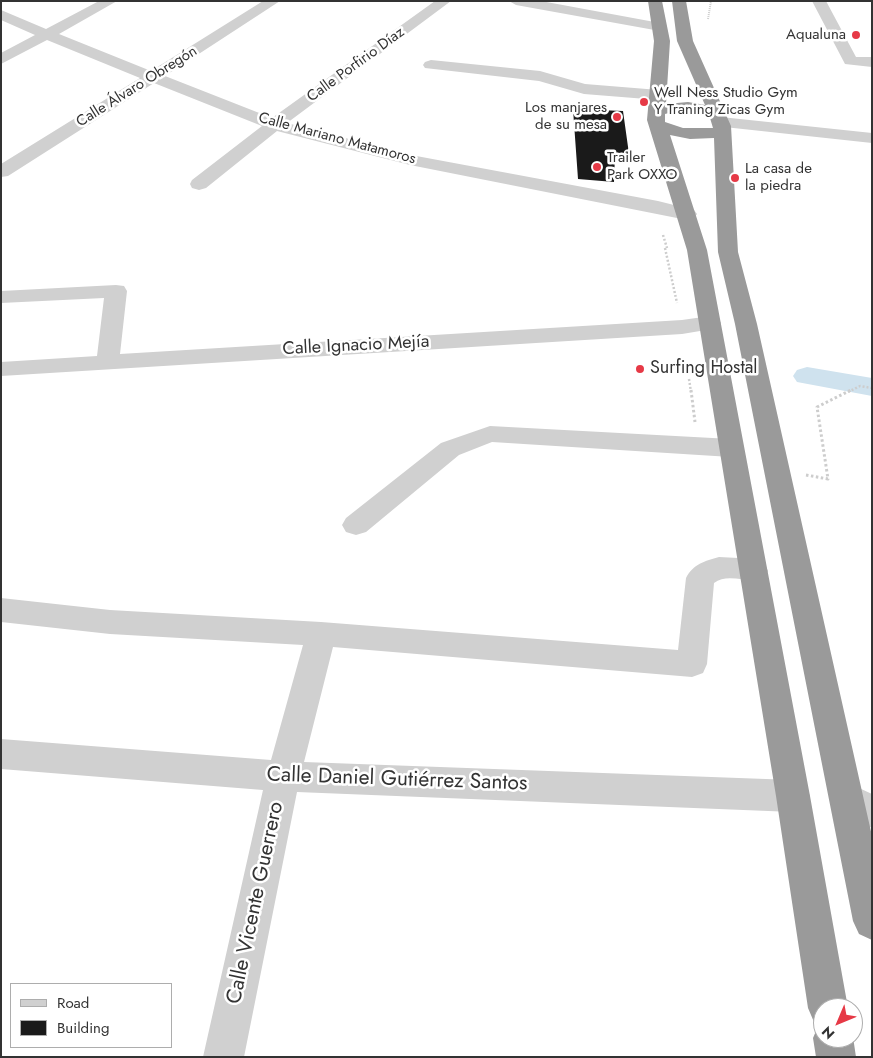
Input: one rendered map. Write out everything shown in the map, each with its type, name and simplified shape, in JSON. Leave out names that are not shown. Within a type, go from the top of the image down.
[{"type":"highway","points":[[655,1],[662,41],[658,110],[697,250],[794,796],[826,998]]},
{"type":"highway","points":[[679,1],[685,41],[725,123],[728,252],[859,805],[872,920]]},
{"type":"highway","points":[[658,110],[685,105],[696,106],[725,123]]},
{"type":"highway","points":[[658,110],[678,133],[689,135],[725,123]]},
{"type":"street","points":[[4,56],[110,1]]},
{"type":"street","name":"Calle Álvaro Obregón","points":[[1,172],[273,1]]},
{"type":"street","name":"Calle Porfirio Díaz","points":[[199,184],[274,125],[444,1]]},
{"type":"street","points":[[516,1],[660,27]]},
{"type":"street","points":[[819,1],[851,61],[872,62]]},
{"type":"street","name":"Calle Mariano Matamoros","points":[[1,14],[47,35],[274,125],[410,160],[687,214]]},
{"type":"street","points":[[431,65],[540,76],[658,110]]},
{"type":"street","points":[[725,123],[872,138]]},
{"type":"street","points":[[1,298],[116,290],[108,361]]},
{"type":"street","name":"Calle Ignacio Mejía","points":[[1,369],[682,327],[710,323]]},
{"type":"street","points":[[356,525],[450,449],[490,434],[731,448]]},
{"type":"street","points":[[1,610],[110,622],[321,634],[692,664],[700,578],[710,569],[724,567],[754,571]]},
{"type":"street","name":"Calle Vicente Guerrero","points":[[223,1057],[283,776],[321,634]]},
{"type":"street","name":"Calle Daniel Gutiérrez Santos","points":[[1,754],[283,776],[794,796]]},
{"type":"path","points":[[806,475],[828,479],[817,407],[860,386],[872,388]]},
{"type":"building","points":[[573,109],[623,111],[629,154],[615,154],[614,182],[578,179]]},
{"type":"waterway","points":[[807,376],[872,387]]},
{"type":"place","name":"Aqualuna","points":[[856,35]]},
{"type":"place","name":"Well Ness Studio Gym Y Traning Zicas Gym","points":[[644,102]]},
{"type":"place","name":"Los manjares de su mesa","points":[[617,117]]},
{"type":"place","name":"Trailer Park OXXO","points":[[597,167]]},
{"type":"place","name":"La casa de la piedra","points":[[735,178]]},
{"type":"place","name":"Surfing Hostal","points":[[640,369]]}]
